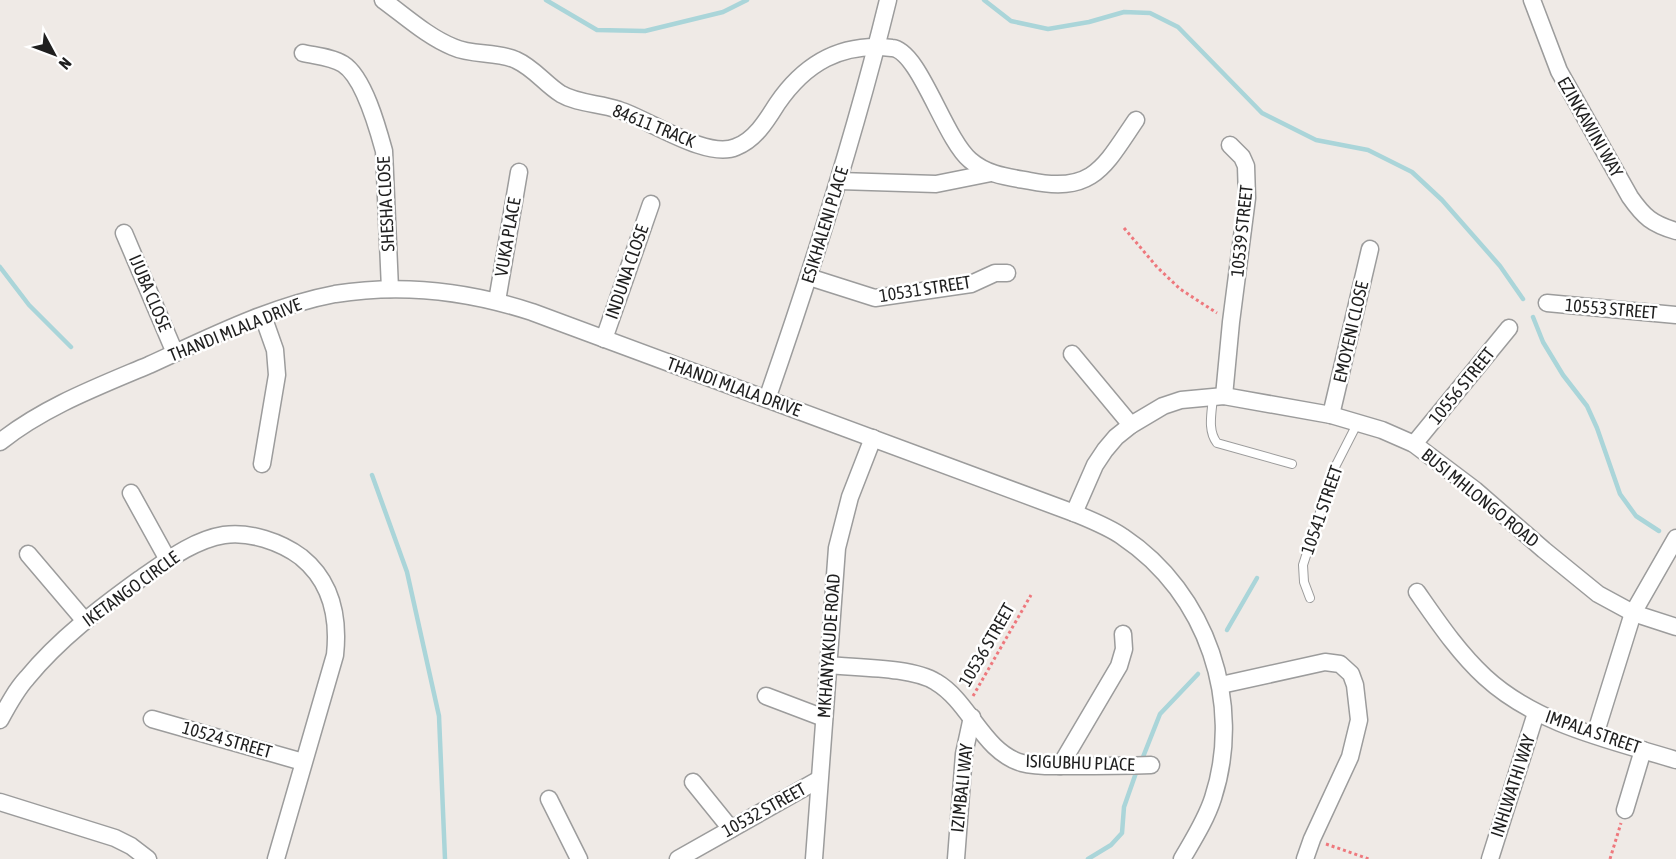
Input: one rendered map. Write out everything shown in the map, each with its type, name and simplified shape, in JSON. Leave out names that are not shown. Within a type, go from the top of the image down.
[{"type":"street","name":"84611 TRACK","points":[[384,0],[453,48],[515,59],[534,71],[561,94],[574,100],[622,110],[658,128],[718,150],[736,148],[751,137],[805,71],[819,61],[847,50],[876,48],[900,50],[920,75],[944,124],[961,152],[991,173]]},
{"type":"street","name":"ESIKHALENI PLACE","points":[[767,399],[839,181],[888,0]]},
{"type":"street","name":"EZINKAWINI WAY","points":[[1532,0],[1558,72],[1630,197],[1643,216],[1662,227],[1676,231]]},
{"type":"street","name":"SHESHA CLOSE","points":[[303,53],[336,61],[351,71],[359,82],[379,132],[384,152],[390,289]]},
{"type":"street","points":[[839,181],[936,184],[991,173],[1043,184],[1074,184],[1089,178],[1100,170],[1136,120]]},
{"type":"street","name":"10539 STREET","points":[[1219,396],[1247,198],[1247,177],[1242,157],[1230,145]]},
{"type":"street","name":"VUKA PLACE","points":[[497,301],[519,172]]},
{"type":"street","name":"INDUNA CLOSE","points":[[604,339],[651,204]]},
{"type":"street","name":"IJUBA CLOSE","points":[[124,233],[175,353]]},
{"type":"street","name":"EMOYENI CLOSE","points":[[1331,415],[1370,249]]},
{"type":"street","name":"10531 STREET","points":[[809,277],[875,298],[971,284],[990,275],[1007,273]]},
{"type":"street","name":"THANDI MLALA DRIVE","points":[[0,442],[50,410],[175,353],[263,316],[336,294],[390,289],[440,291],[497,301],[1074,513],[1123,536],[1147,555],[1172,580],[1193,610],[1208,640],[1221,685],[1223,728],[1221,767],[1213,800],[1182,859]]},
{"type":"street","name":"10553 STREET","points":[[1547,303],[1676,315]]},
{"type":"street","points":[[262,464],[277,375],[277,361],[263,316]]},
{"type":"street","name":"10556 STREET","points":[[1414,444],[1509,328]]},
{"type":"street","points":[[1072,354],[1131,425]]},
{"type":"street","name":"BUSI MHLONGO ROAD","points":[[1074,513],[1100,458],[1116,437],[1163,406],[1181,400],[1219,396],[1331,415],[1382,430],[1414,444],[1475,490],[1598,594],[1633,613],[1676,627]]},
{"type":"street","name":"MKHANYAKUDE ROAD","points":[[813,859],[837,548],[850,497],[873,438]]},
{"type":"street","points":[[131,493],[168,560]]},
{"type":"street","name":"IKETANGO CIRCLE","points":[[0,720],[27,678],[85,621],[168,560],[206,540],[224,535],[241,534],[277,544],[295,553],[309,564],[327,590],[337,621],[337,637],[334,655],[276,859]]},
{"type":"street","points":[[1595,735],[1633,613],[1676,538]]},
{"type":"street","points":[[28,554],[85,621]]},
{"type":"street","name":"IMPALA STREET","points":[[1417,592],[1452,640],[1485,677],[1510,697],[1536,713],[1595,735],[1676,760]]},
{"type":"street","points":[[1060,766],[1119,666],[1124,649],[1123,634]]},
{"type":"street","points":[[1221,685],[1325,662],[1340,664],[1351,674],[1355,685],[1359,720],[1356,739],[1305,859]]},
{"type":"street","name":"ISIGUBHU PLACE","points":[[828,665],[910,673],[937,682],[969,712],[997,748],[1021,763],[1060,766],[1151,765]]},
{"type":"street","points":[[766,696],[824,718]]},
{"type":"street","name":"IZIMBALI WAY","points":[[956,859],[969,712]]},
{"type":"street","name":"INHLWATHI WAY","points":[[1490,859],[1536,713]]},
{"type":"street","name":"10524 STREET","points":[[152,718],[303,762]]},
{"type":"street","points":[[1625,810],[1643,750]]},
{"type":"street","name":"10532 STREET","points":[[678,859],[819,780]]},
{"type":"street","points":[[693,782],[731,829]]},
{"type":"street","points":[[549,799],[579,859]]},
{"type":"street","points":[[0,802],[115,838],[131,846],[148,859]]},
{"type":"lane","points":[[1219,396],[1210,430],[1217,443],[1292,464]]},
{"type":"lane","name":"10541 STREET","points":[[1310,598],[1304,582],[1303,564],[1334,469],[1357,424]]},
{"type":"path","points":[[1124,228],[1157,267],[1180,289],[1231,322]]},
{"type":"path","name":"10536 STREET","points":[[969,712],[1031,595]]},
{"type":"path","points":[[1610,859],[1625,810]]},
{"type":"path","points":[[1312,839],[1370,859]]},
{"type":"waterway","points":[[546,0],[597,30],[645,31],[723,12],[747,0]]},
{"type":"waterway","points":[[984,0],[1011,21],[1048,29],[1089,22],[1124,12],[1150,13],[1178,27],[1262,113],[1316,140],[1368,150],[1412,172],[1442,200],[1500,266],[1523,299]]},
{"type":"waterway","points":[[0,267],[29,305],[71,347]]},
{"type":"waterway","points":[[1533,317],[1543,342],[1563,375],[1587,406],[1620,494],[1636,516],[1659,531]]},
{"type":"waterway","points":[[372,475],[407,572],[439,716],[445,859]]},
{"type":"waterway","points":[[1227,630],[1257,578]]},
{"type":"waterway","points":[[1143,757],[1160,714],[1198,674]]},
{"type":"waterway","points":[[1088,859],[1111,845],[1122,833],[1124,807],[1137,770]]}]
